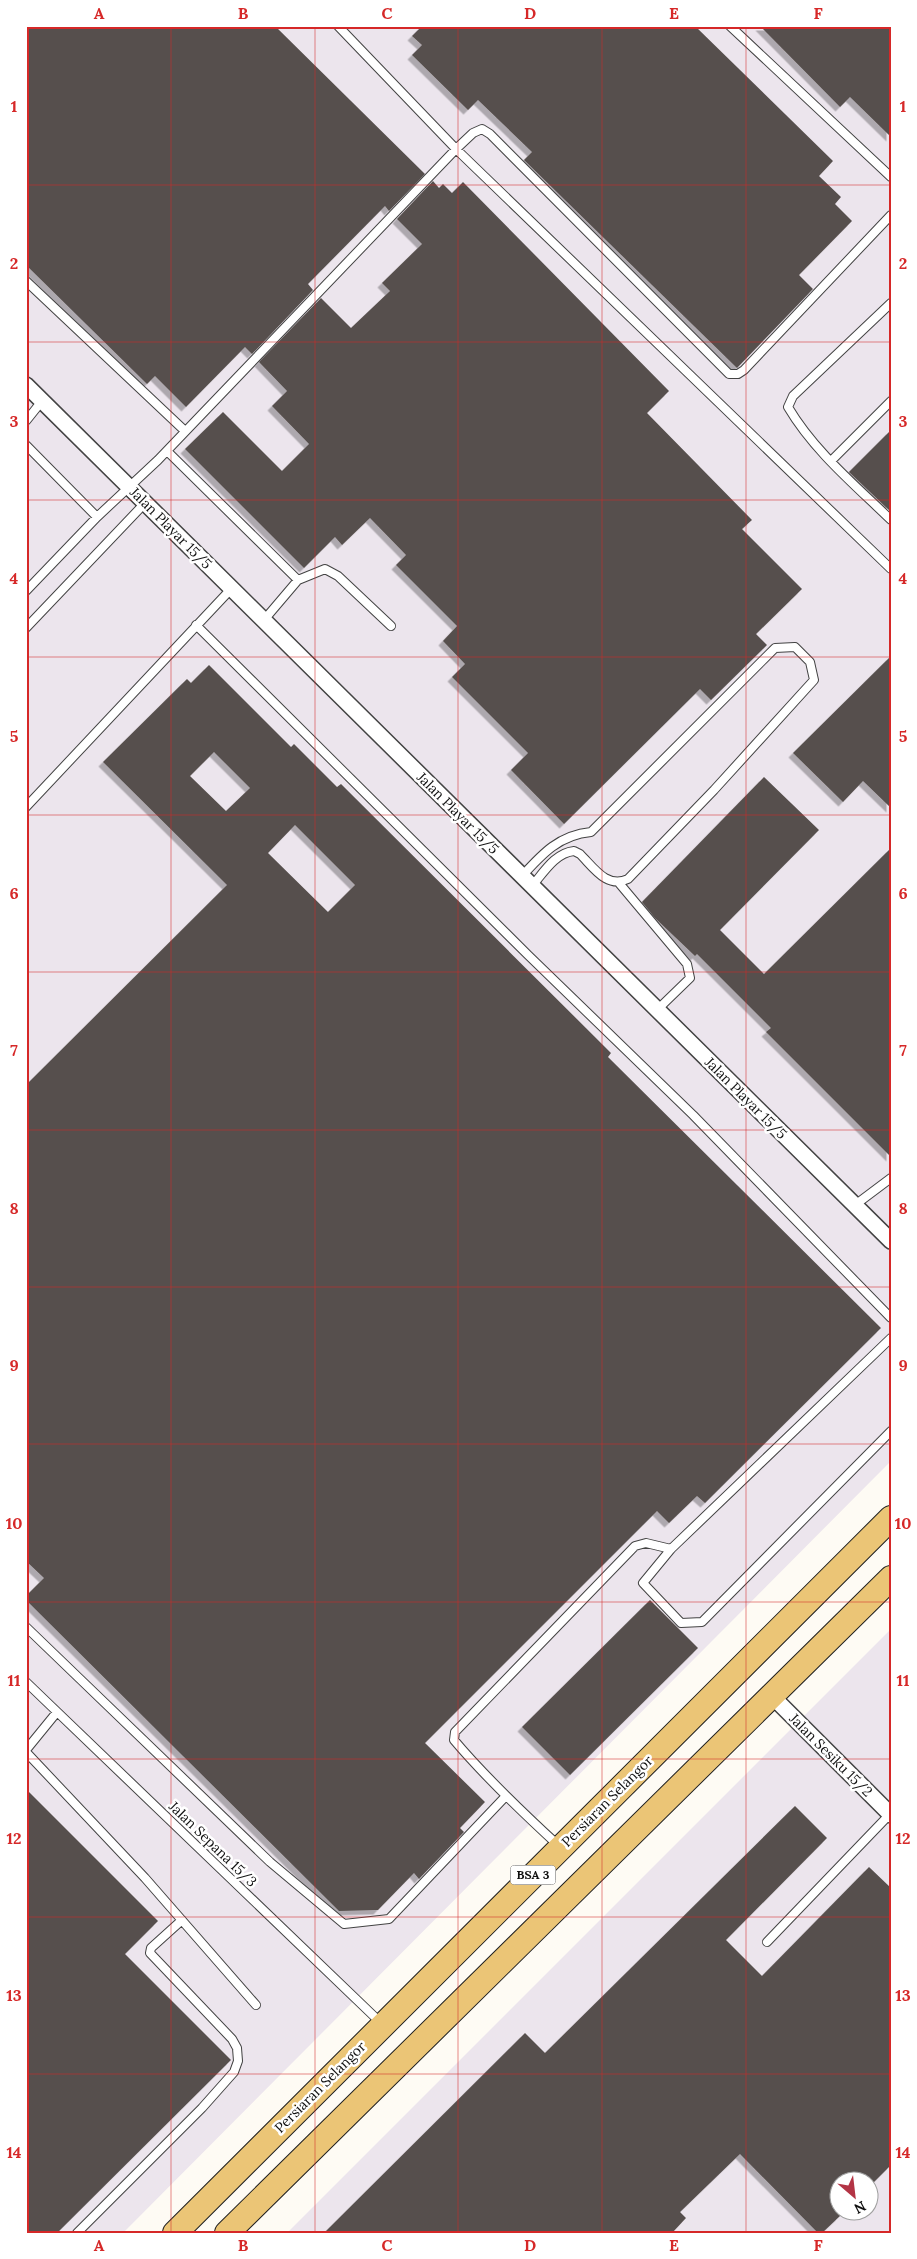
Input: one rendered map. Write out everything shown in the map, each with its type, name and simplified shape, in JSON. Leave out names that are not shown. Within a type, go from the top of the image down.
[{"type":"main road","name":"Persiaran Selangor","points":[[175,2233],[891,1518]]},
{"type":"main road","name":"BSA 3","points":[[227,2233],[891,1578]]},
{"type":"street","name":"Jalan Playar 15/5","points":[[26,385],[891,1241]]},
{"type":"street","name":"Jalan Sesiku 15/2","points":[[772,1696],[890,1814]]},
{"type":"lane","points":[[338,26],[456,149],[891,569]]},
{"type":"lane","points":[[730,26],[891,177]]},
{"type":"lane","points":[[26,591],[167,450],[456,149],[473,133],[482,129],[490,134],[729,374],[738,374],[744,370],[891,216]]},
{"type":"lane","points":[[26,281],[185,431]]},
{"type":"lane","points":[[891,303],[793,396],[788,407],[798,424],[831,461],[891,520]]},
{"type":"lane","points":[[26,421],[42,401]]},
{"type":"lane","points":[[831,461],[891,401]]},
{"type":"lane","points":[[26,445],[97,518]]},
{"type":"lane","points":[[167,450],[298,580]]},
{"type":"lane","points":[[26,628],[145,503]]},
{"type":"lane","points":[[264,620],[298,580],[325,569],[338,576],[391,626]]},
{"type":"lane","points":[[26,806],[232,588]]},
{"type":"lane","points":[[196,625],[528,955],[693,1115],[891,1318]]},
{"type":"lane","points":[[795,647],[810,662],[814,680],[714,790],[628,879],[619,883],[607,881],[580,854],[574,851],[562,855],[527,881],[544,851],[571,836],[591,832],[775,648],[795,647]]},
{"type":"lane","points":[[619,883],[687,964],[690,978],[657,1010]]},
{"type":"lane","points":[[854,1205],[891,1178]]},
{"type":"lane","points":[[891,1338],[671,1549],[643,1583],[681,1623],[702,1622],[891,1431]]},
{"type":"lane","points":[[560,1847],[505,1797],[454,1740],[455,1732],[635,1546],[646,1542],[671,1549]]},
{"type":"lane","points":[[26,1627],[270,1862],[344,1924],[389,1919],[505,1797]]},
{"type":"lane","name":"Jalan Sepana 15/3","points":[[26,1682],[383,2024]]},
{"type":"lane","points":[[57,1712],[26,1751],[182,1920],[256,2005]]},
{"type":"lane","points":[[767,1942],[890,1814]]},
{"type":"lane","points":[[77,2233],[202,2108],[234,2072],[238,2060],[237,2048],[232,2039],[149,1951],[182,1920]]},
{"type":"shaded area","points":[[26,26],[891,26],[891,1461],[123,2233],[26,2233]]},
{"type":"shaded area","points":[[891,1629],[891,2233],[287,2233]]},
{"type":"building","points":[[26,26],[275,26],[425,174],[389,211],[385,206],[308,284],[313,290],[252,354],[245,347],[186,407],[155,376],[147,384],[26,265]]},
{"type":"building","points":[[422,26],[695,26],[833,161],[819,176],[841,197],[835,204],[852,221],[799,275],[813,289],[737,368],[524,160],[532,152],[478,100],[468,110],[412,55],[422,45],[412,36]]},
{"type":"building","points":[[760,26],[891,26],[891,137],[850,97],[840,107]]},
{"type":"building","points":[[433,181],[439,188],[443,184],[452,193],[463,182],[669,391],[647,413],[752,520],[742,529],[802,589],[756,634],[767,645],[711,700],[700,689],[564,824],[511,770],[528,753],[452,677],[465,664],[443,641],[457,626],[396,565],[406,555],[370,518],[342,545],[335,537],[304,568],[185,449],[223,412],[282,471],[309,444],[272,406],[287,391],[259,362],[321,298],[351,328],[390,291],[382,283],[422,244],[397,219]]},
{"type":"building","points":[[891,430],[891,512],[849,472]]},
{"type":"building","points":[[891,656],[891,808],[863,781],[843,802],[793,753]]},
{"type":"building","points":[[209,665],[291,747],[294,744],[337,787],[341,784],[611,1053],[608,1057],[881,1328],[705,1503],[697,1496],[669,1523],[657,1511],[425,1743],[485,1802],[460,1828],[464,1832],[419,1879],[414,1873],[378,1910],[339,1911],[26,1600],[26,1596],[44,1578],[26,1561],[26,1085],[227,885],[103,762],[187,679],[191,683]],"holes":[[[214,752],[250,788],[226,811],[190,776]],[[295,825],[355,885],[328,912],[268,853]]]},
{"type":"building","points":[[764,777],[819,830],[720,930],[764,974],[891,848],[891,1157],[766,1032],[771,1028],[697,954],[695,956],[655,918],[642,902]]},
{"type":"building","points":[[650,1600],[698,1648],[570,1775],[522,1727]]},
{"type":"building","points":[[26,1789],[158,1921],[125,1954],[231,2060],[57,2233],[26,2233]]},
{"type":"building","points":[[795,1806],[827,1838],[726,1940],[762,1976],[869,1867],[891,1888],[891,2165],[880,2176],[880,2172],[830,2172],[830,2222],[834,2222],[822,2233],[818,2233],[740,2154],[680,2212],[686,2218],[672,2233],[324,2233],[525,2033],[545,2053]]}]
